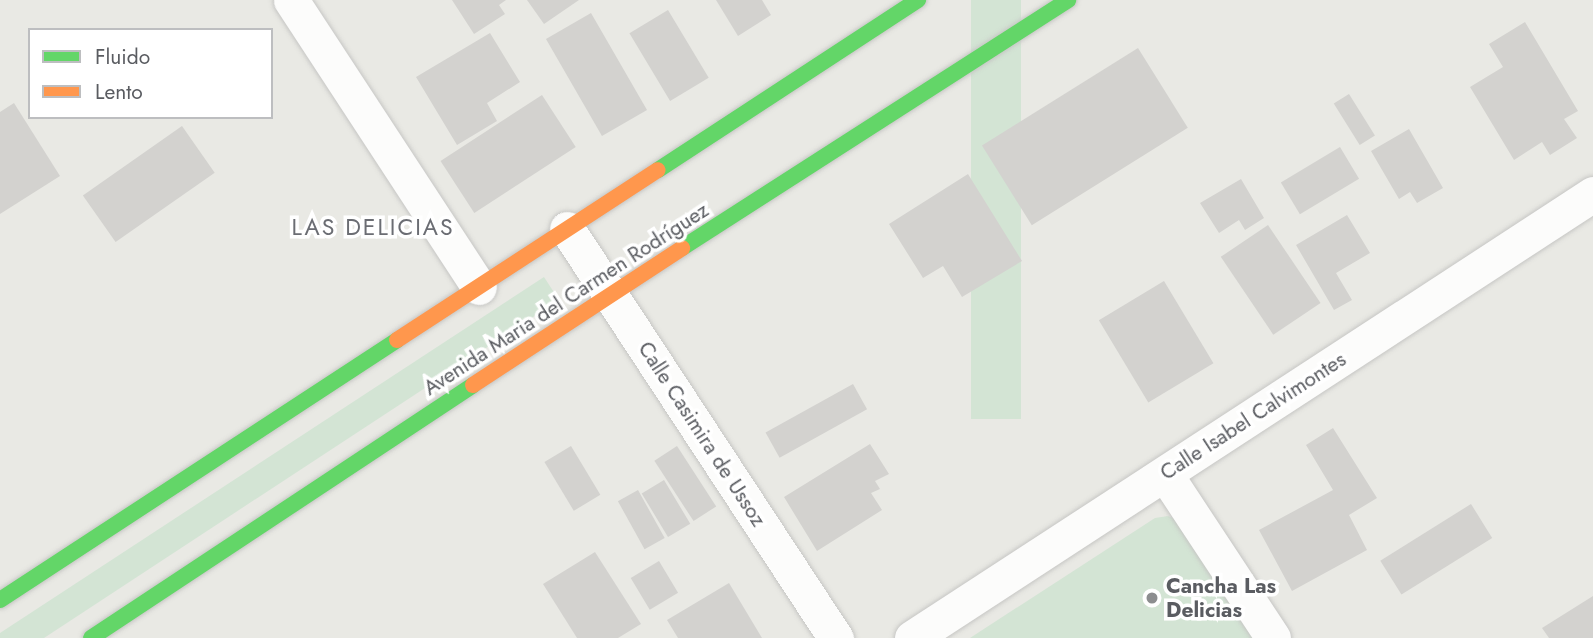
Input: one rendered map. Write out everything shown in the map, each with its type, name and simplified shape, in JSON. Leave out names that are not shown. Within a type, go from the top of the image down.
[{"type":"street","points":[[291,0],[479,287]]},
{"type":"street","points":[[0,600],[918,0]]},
{"type":"street","name":"Avenida Maria del Carmen Rodríguez","points":[[91,638],[610,294],[1068,0]]},
{"type":"street","name":"Calle Isabel Calvimontes","points":[[912,638],[1593,194]]},
{"type":"street","name":"Calle Casimira de Ussoz","points":[[567,229],[836,638]]},
{"type":"street","points":[[1165,474],[1273,638]]},
{"type":"green space","points":[[971,0],[1021,0],[1021,419],[971,419]]},
{"type":"green space","points":[[544,277],[559,300],[44,638],[0,638],[0,633]]},
{"type":"green space","points":[[1168,516],[1178,520],[1256,638],[970,638],[1155,518]]},
{"type":"building","points":[[452,0],[506,0],[499,5],[505,14],[474,34]]},
{"type":"building","points":[[527,0],[579,0],[544,24]]},
{"type":"building","points":[[716,0],[762,0],[771,15],[738,36]]},
{"type":"building","points":[[668,10],[709,78],[670,101],[629,33]]},
{"type":"building","points":[[591,13],[647,110],[602,136],[546,39]]},
{"type":"building","points":[[1525,22],[1578,111],[1564,119],[1577,138],[1550,155],[1542,142],[1514,160],[1470,87],[1503,67],[1489,44]]},
{"type":"building","points":[[490,33],[520,82],[487,103],[497,121],[457,145],[416,77]]},
{"type":"building","points":[[1138,48],[1188,128],[1032,225],[982,146]]},
{"type":"building","points":[[1349,94],[1375,136],[1360,145],[1334,104]]},
{"type":"building","points":[[542,95],[576,147],[474,213],[441,161]]},
{"type":"building","points":[[14,103],[60,176],[0,214],[0,112]]},
{"type":"building","points":[[182,126],[215,173],[116,242],[83,195]]},
{"type":"building","points":[[1409,129],[1443,188],[1417,203],[1410,192],[1399,199],[1371,151]]},
{"type":"building","points":[[1340,147],[1359,179],[1300,214],[1281,183]]},
{"type":"building","points":[[968,174],[1022,261],[962,297],[943,266],[923,278],[889,224]]},
{"type":"building","points":[[1241,179],[1264,218],[1245,230],[1239,220],[1219,233],[1200,203]]},
{"type":"building","points":[[1347,215],[1370,253],[1336,273],[1352,300],[1334,310],[1296,245]]},
{"type":"building","points":[[1268,225],[1321,303],[1273,335],[1221,257]]},
{"type":"building","points":[[1164,281],[1213,363],[1148,402],[1099,320]]},
{"type":"building","points":[[853,384],[867,409],[780,458],[766,432]]},
{"type":"building","points":[[1333,428],[1377,498],[1349,515],[1367,550],[1292,591],[1259,530],[1333,490],[1306,445]]},
{"type":"building","points":[[870,444],[889,474],[875,481],[880,489],[871,493],[882,510],[817,551],[784,497]]},
{"type":"building","points":[[571,446],[600,495],[574,511],[544,462]]},
{"type":"building","points":[[677,446],[716,506],[694,521],[654,461]]},
{"type":"building","points":[[664,480],[690,524],[668,537],[642,493]]},
{"type":"building","points":[[638,490],[665,538],[645,549],[618,501]]},
{"type":"building","points":[[1471,504],[1492,538],[1401,595],[1380,561]]},
{"type":"building","points":[[595,552],[641,624],[618,638],[577,638],[543,584]]},
{"type":"building","points":[[659,561],[678,593],[650,610],[631,578]]},
{"type":"building","points":[[729,583],[762,638],[678,638],[667,620]]},
{"type":"building","points":[[1593,596],[1593,638],[1549,638],[1542,628]]},
{"type":"traffic: fast","points":[[658,170],[918,0]]},
{"type":"traffic: fast","points":[[682,248],[1068,0]]},
{"type":"traffic: fast","points":[[0,600],[397,340]]},
{"type":"traffic: fast","points":[[91,638],[473,385]]},
{"type":"traffic: slow","points":[[397,340],[658,170]]},
{"type":"traffic: slow","points":[[473,385],[682,248]]},
{"type":"place","name":"Cancha Las Delicias","points":[[1152,598]]},
{"type":"district","name":"LAS DELICIAS","points":[[373,227]]}]
